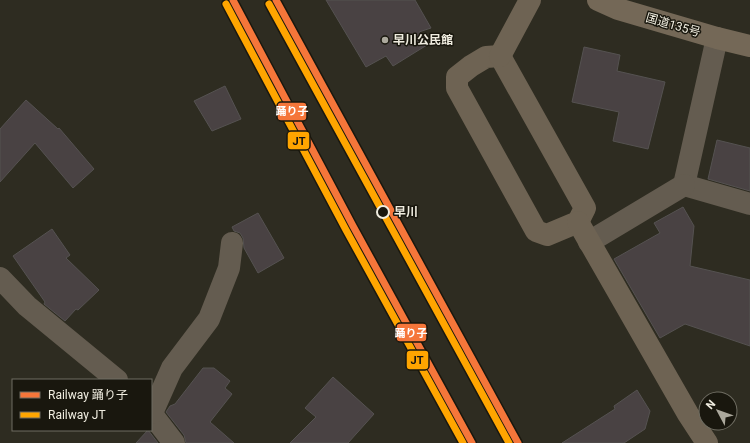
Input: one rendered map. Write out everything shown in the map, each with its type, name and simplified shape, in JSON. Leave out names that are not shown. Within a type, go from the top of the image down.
[{"type":"highway","name":"国道135号","points":[[598,0],[618,9],[717,38],[750,46]]},
{"type":"main road","points":[[500,56],[530,0]]},
{"type":"main road","points":[[500,56],[585,208],[578,222],[547,235],[536,231],[458,88],[457,78],[471,66],[486,57],[500,56]]},
{"type":"main road","points":[[578,222],[688,414],[707,443]]},
{"type":"street","points":[[589,242],[684,185],[717,38]]},
{"type":"street","points":[[684,185],[750,204]]},
{"type":"street","points":[[152,411],[172,368],[209,319],[229,268],[232,242]]},
{"type":"street","points":[[0,278],[27,306],[116,379]]},
{"type":"street","points":[[152,414],[174,443]]},
{"type":"building","name":"早川公民館","points":[[326,0],[415,0],[431,28],[419,32],[427,45],[393,66],[386,56],[366,67]]},
{"type":"building","points":[[584,47],[620,55],[617,71],[665,82],[648,149],[613,141],[619,112],[572,102]]},
{"type":"building","points":[[225,86],[241,119],[212,131],[194,101]]},
{"type":"building","points":[[26,100],[58,129],[59,128],[94,169],[73,188],[35,143],[0,182],[0,129]]},
{"type":"building","points":[[717,140],[750,148],[750,191],[708,179]]},
{"type":"building","points":[[683,207],[694,226],[690,266],[750,280],[750,346],[685,324],[660,338],[614,259],[660,233],[654,223]]},
{"type":"building","points":[[258,213],[284,258],[258,273],[244,248],[243,238],[240,233],[234,231],[232,227]]},
{"type":"building","points":[[52,229],[70,255],[66,258],[99,290],[78,310],[76,309],[65,321],[44,304],[45,302],[13,256]]},
{"type":"building","points":[[203,368],[214,368],[230,381],[225,388],[232,394],[210,422],[234,443],[186,443],[184,435],[166,412],[170,406],[175,404]]},
{"type":"building","points":[[333,377],[374,414],[348,443],[290,443],[316,417],[305,408]]},
{"type":"building","points":[[637,390],[650,411],[645,429],[624,443],[562,443],[615,409],[614,406]]},
{"type":"building","points":[[149,431],[158,443],[136,443]]},
{"type":"rail line","name":"踊り子","points":[[233,0],[353,226],[472,443]]},
{"type":"rail line","name":"踊り子","points":[[276,0],[518,443]]},
{"type":"rail line","name":"JT","points":[[226,4],[346,230],[463,443]]},
{"type":"rail line","name":"JT","points":[[269,4],[509,443]]},
{"type":"place","name":"早川公民館","points":[[385,40]]},
{"type":"place","name":"早川","points":[[383,212]]}]
